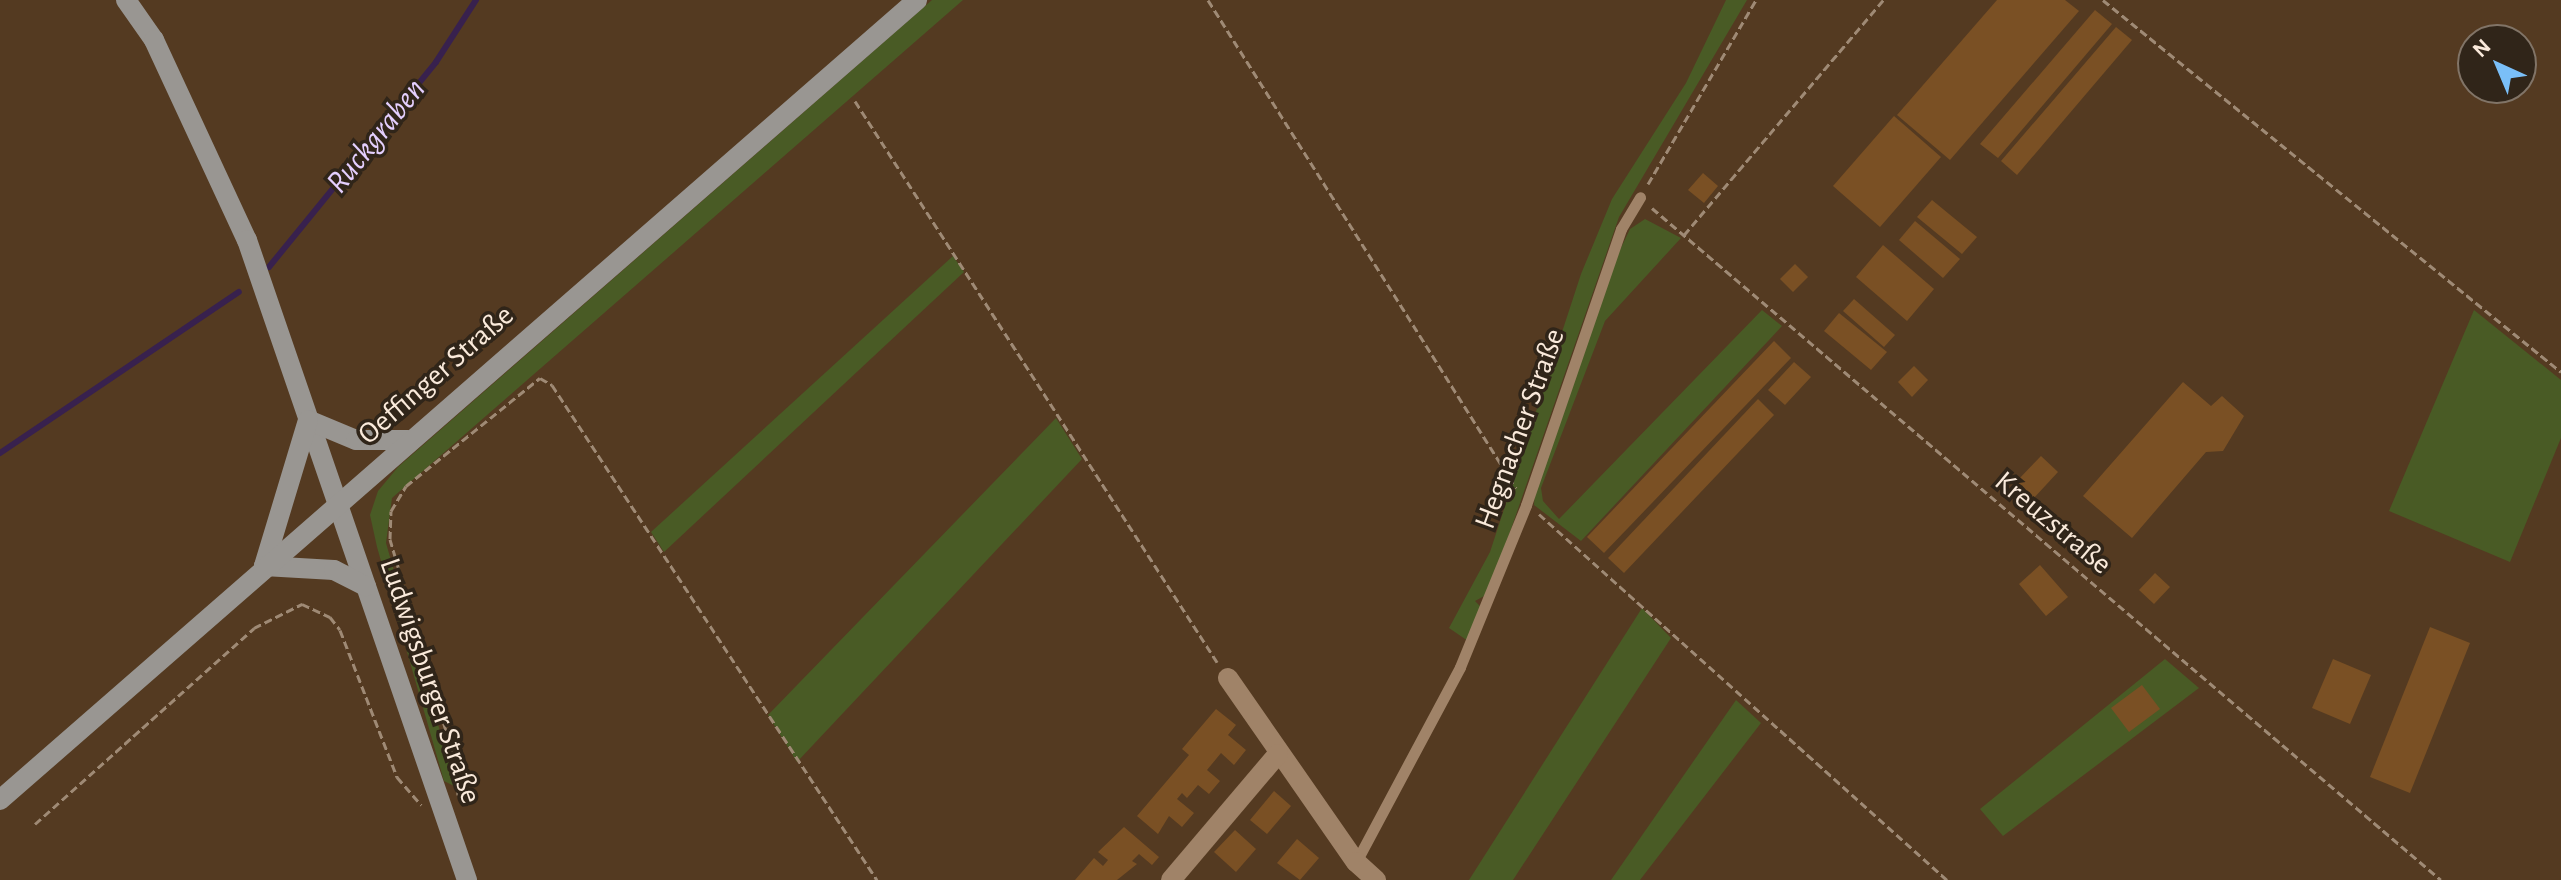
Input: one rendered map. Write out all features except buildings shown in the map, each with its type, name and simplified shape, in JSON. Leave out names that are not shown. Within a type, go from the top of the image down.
[{"type":"main road","name":"Ludwigsburger Straße","points":[[126,0],[154,40],[247,240],[467,880]]},
{"type":"main road","name":"Oeffinger Straße","points":[[0,800],[336,501],[917,0]]},
{"type":"main road","points":[[366,586],[313,565],[264,566],[308,420],[356,440],[408,440]]},
{"type":"street","points":[[1228,678],[1356,862],[1376,880]]},
{"type":"street","points":[[1171,880],[1278,754]]},
{"type":"street","name":"Hegnacher Straße","points":[[1342,880],[1356,862]]},
{"type":"lane","name":"Hegnacher Straße","points":[[1356,862],[1454,680],[1526,505],[1621,229],[1640,197]]},
{"type":"path","points":[[1208,0],[1526,505],[1568,535],[1947,880]]},
{"type":"path","points":[[1640,197],[1756,0]]},
{"type":"path","points":[[1684,235],[1883,0]]},
{"type":"path","points":[[2103,0],[2561,372]]},
{"type":"path","points":[[855,101],[1228,678]]},
{"type":"path","name":"Kreuzstraße","points":[[1640,197],[2441,880]]},
{"type":"path","points":[[35,824],[254,628],[302,604],[323,612],[340,630],[405,791],[416,804],[443,809],[457,797],[461,783],[402,587],[391,511],[406,486],[540,378],[552,385],[585,434],[877,880]]},
{"type":"green space","points":[[932,0],[963,0],[392,498],[386,543],[456,787],[444,781],[377,547],[370,515],[378,491],[398,467]]},
{"type":"green space","points":[[1726,0],[1747,0],[1619,217],[1510,532],[1486,595],[1475,601],[1481,607],[1468,641],[1449,628],[1490,552],[1581,274],[1612,199],[1686,83]]},
{"type":"green space","points":[[1645,219],[1681,238],[1605,321],[1541,488],[1543,501],[1559,519],[1762,310],[1782,326],[1581,541],[1534,505],[1535,489],[1618,254],[1630,229]]},
{"type":"green space","points":[[953,256],[964,272],[664,552],[651,532]]},
{"type":"green space","points":[[2474,310],[2561,380],[2561,438],[2510,562],[2389,511]]},
{"type":"green space","points":[[1056,418],[1082,459],[797,762],[768,715]]},
{"type":"green space","points":[[1642,608],[1671,638],[1513,880],[1469,880]]},
{"type":"green space","points":[[2165,659],[2199,688],[2003,836],[1980,809]]},
{"type":"green space","points":[[1736,700],[1761,723],[1640,880],[1611,880]]},
{"type":"waterway","name":"Ruckgraben","points":[[269,267],[436,62],[476,0]]},
{"type":"waterway","name":"Ruckgraben","points":[[0,453],[239,292]]}]
